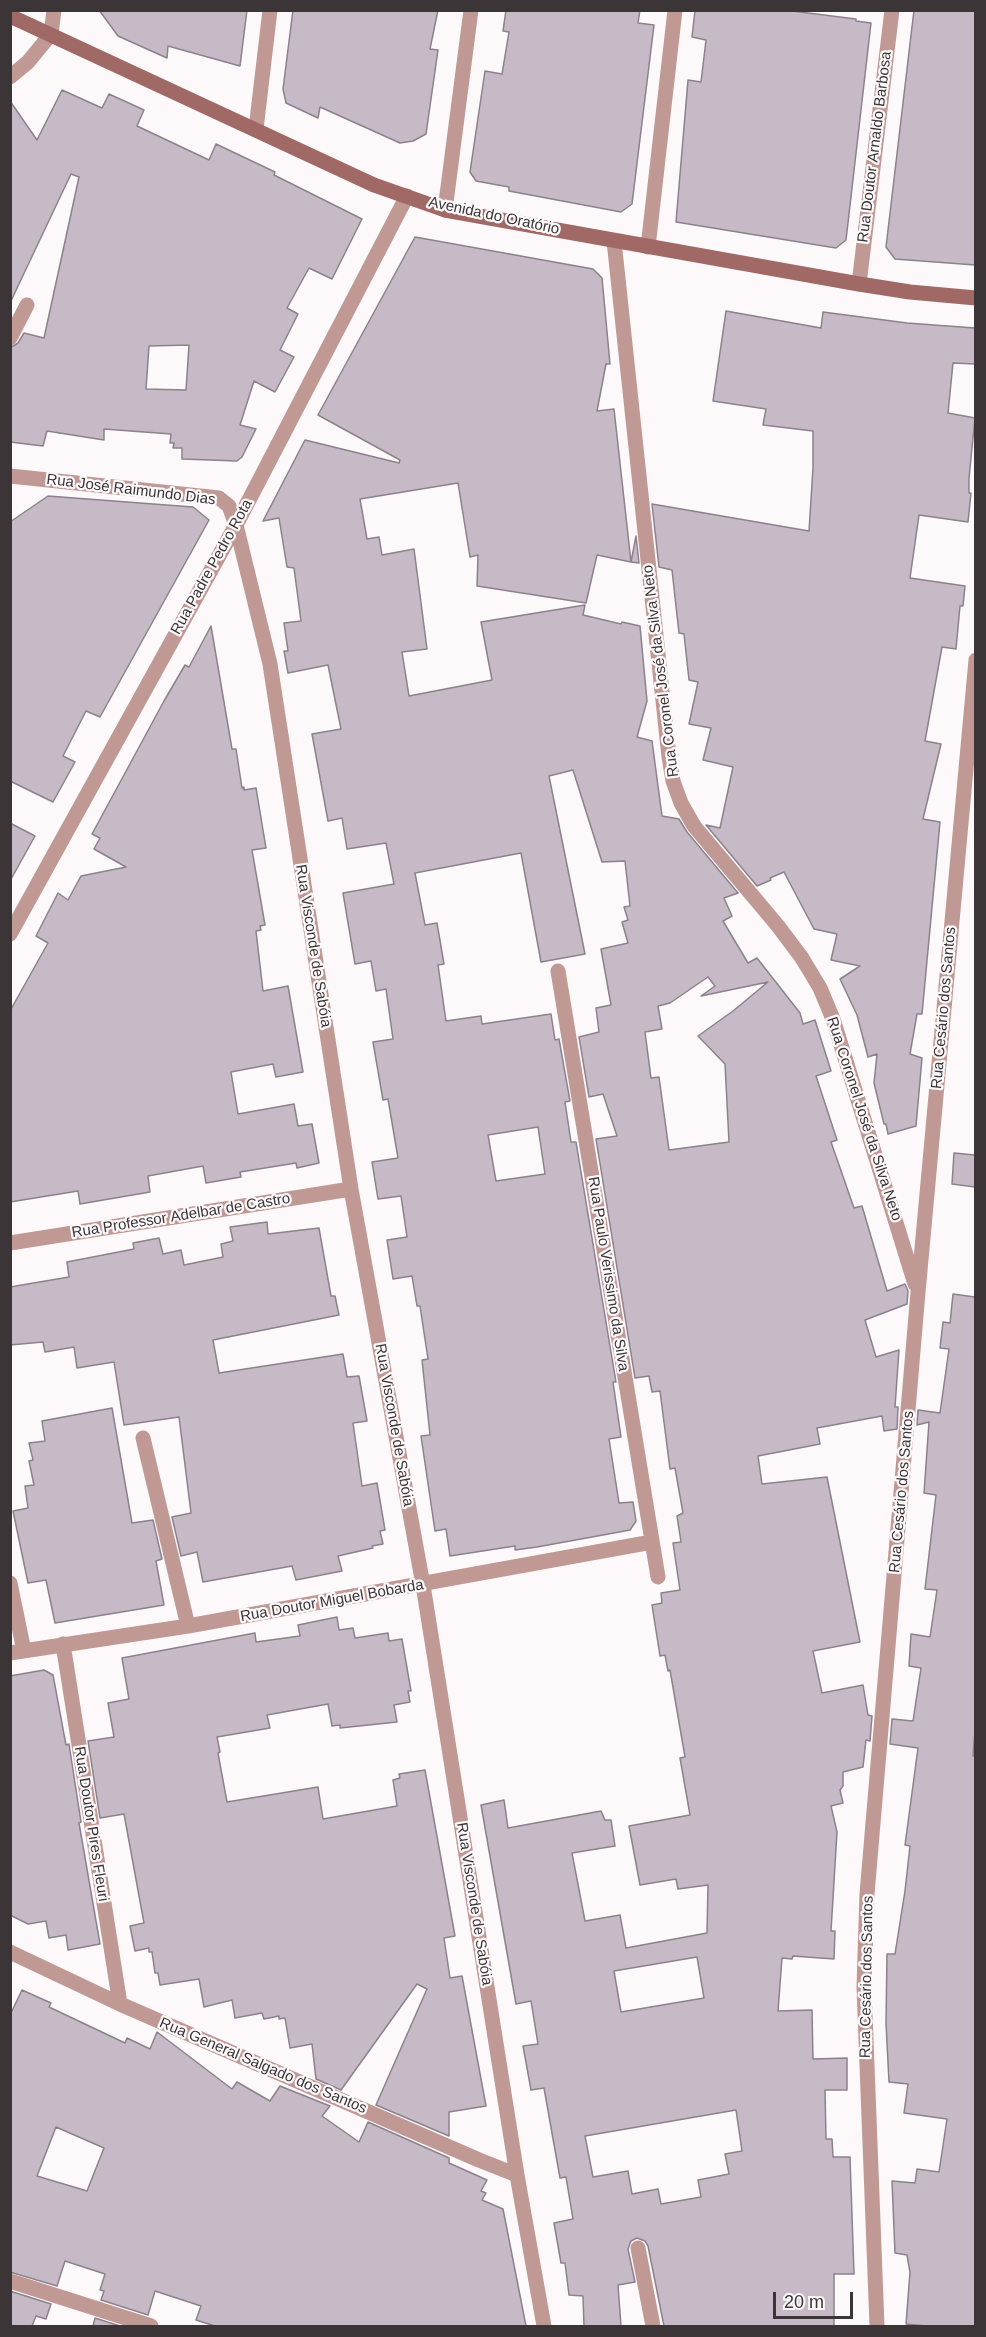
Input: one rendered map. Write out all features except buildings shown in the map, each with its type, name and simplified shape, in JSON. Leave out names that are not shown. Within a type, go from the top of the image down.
[{"type":"main road","name":"Avenida do Oratório","points":[[10,16],[374,185],[445,210],[859,284],[910,292],[975,298]]},
{"type":"street","points":[[10,77],[28,62],[51,34],[54,10]]},
{"type":"street","points":[[256,129],[270,10]]},
{"type":"street","points":[[445,210],[471,10]]},
{"type":"street","points":[[648,247],[675,10]]},
{"type":"street","name":"Rua Doutor Arnaldo Barbosa","points":[[859,284],[892,10]]},
{"type":"street","name":"Rua Padre Pedro Rota","points":[[10,934],[236,525],[407,196]]},
{"type":"street","name":"Rua Coronel José da Silva Neto","points":[[614,240],[669,757],[674,781],[681,803],[694,826],[778,926],[802,958],[820,988],[833,1019],[918,1292]]},
{"type":"street","points":[[10,338],[27,305]]},
{"type":"street","name":"Rua José Raimundo Dias","points":[[10,476],[219,498],[229,506],[236,525]]},
{"type":"street","name":"Rua Visconde de Sabóia","points":[[236,525],[270,664],[351,1188],[423,1585],[517,2175],[544,2326]]},
{"type":"street","name":"Rua Cesário dos Santos","points":[[877,2326],[864,1987],[867,1894],[975,660]]},
{"type":"street","name":"Rua Paulo Verissimo da Silva","points":[[558,970],[658,1577]]},
{"type":"street","name":"Rua Professor Adelbar de Castro","points":[[10,1243],[351,1188]]},
{"type":"street","points":[[143,1438],[188,1626]]},
{"type":"street","name":"Rua Doutor Miguel Bobarda","points":[[17,1652],[188,1626],[652,1542]]},
{"type":"street","points":[[10,1583],[17,1652]]},
{"type":"street","name":"Rua Doutor Pires Fleuri","points":[[63,1644],[120,2004]]},
{"type":"street","name":"Rua General Salgado dos Santos","points":[[10,1952],[120,2004],[517,2175]]},
{"type":"street","points":[[638,2248],[653,2326]]},
{"type":"street","points":[[10,2281],[151,2326]]}]
